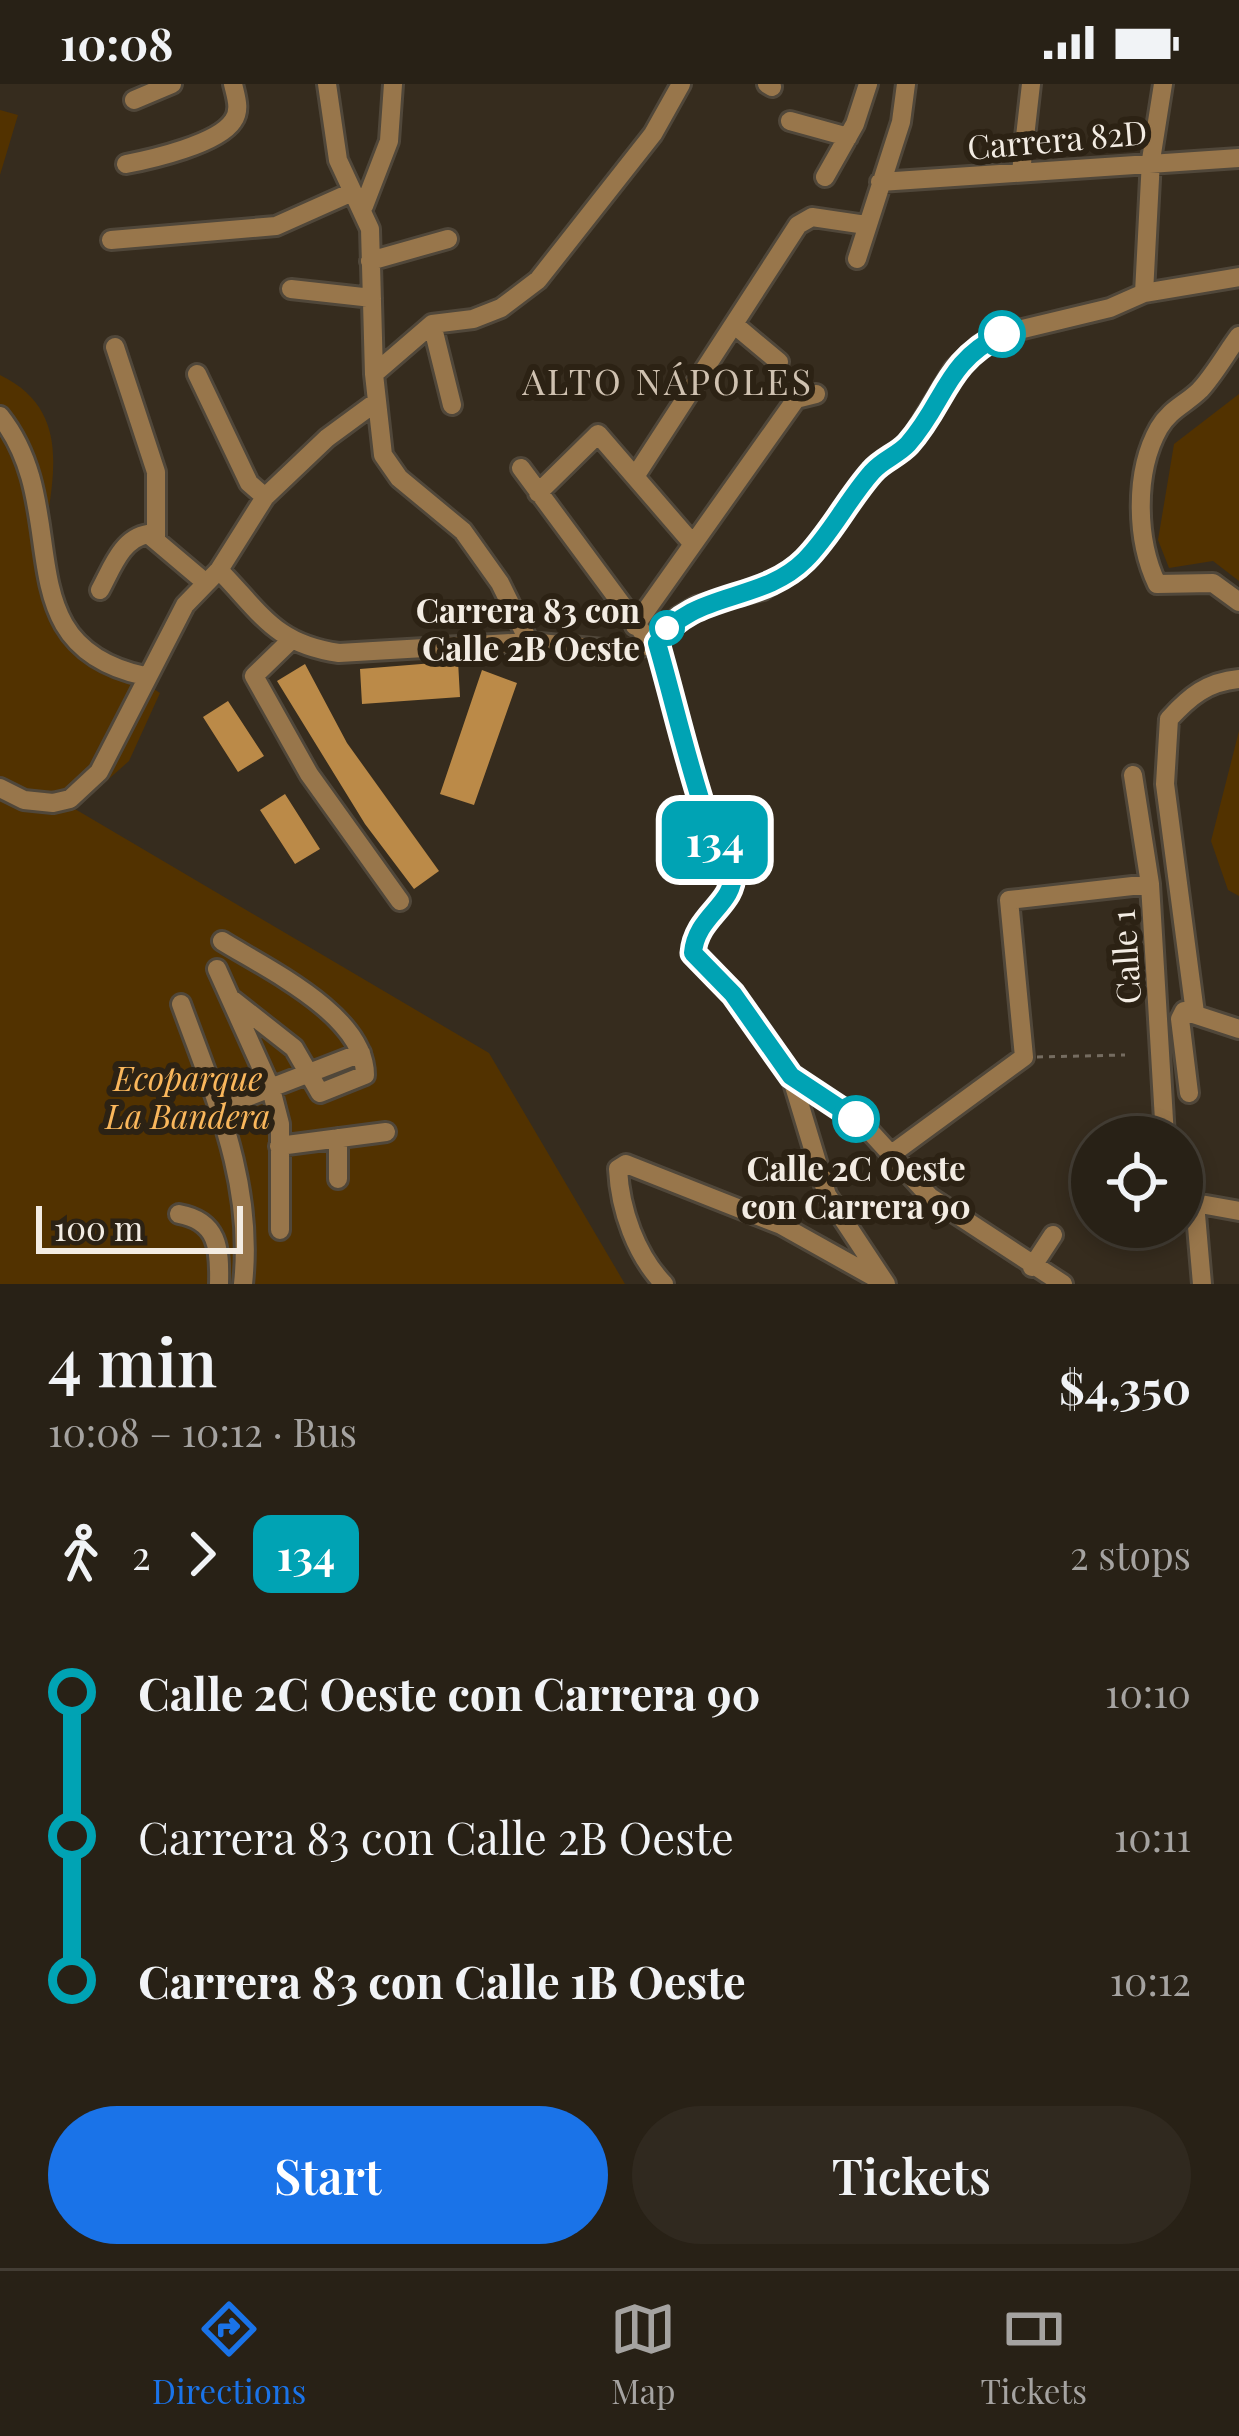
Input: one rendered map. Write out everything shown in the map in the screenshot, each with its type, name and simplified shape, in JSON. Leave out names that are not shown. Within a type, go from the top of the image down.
[{"type":"street","points":[[134,100],[172,84]]},
{"type":"street","points":[[126,164],[168,156],[229,127],[238,107],[233,84]]},
{"type":"street","points":[[327,84],[338,160],[357,200],[370,261],[383,455],[399,478],[463,531],[500,583],[530,641]]},
{"type":"street","points":[[111,240],[276,226],[357,200],[389,141],[393,84]]},
{"type":"street","points":[[374,374],[432,324],[487,314],[538,280],[652,134],[681,84]]},
{"type":"street","points":[[857,259],[901,122],[906,84]]},
{"type":"street","points":[[1022,172],[1031,84]]},
{"type":"street","points":[[1144,293],[1150,160],[1163,84]]},
{"type":"street","points":[[825,177],[848,137],[861,86]]},
{"type":"street","points":[[790,121],[848,137]]},
{"type":"street","name":"Carrera 82D","points":[[880,182],[1150,160],[1239,158]]},
{"type":"street","points":[[636,475],[805,218],[866,225]]},
{"type":"street","points":[[370,261],[448,238]]},
{"type":"street","points":[[100,590],[129,540],[148,534],[213,576],[290,642],[339,653],[530,641],[624,651],[657,643],[679,617],[697,606],[763,590],[804,562],[876,467],[908,445],[953,369],[980,345],[1002,334],[1110,308],[1144,293],[1239,277]]},
{"type":"street","points":[[292,289],[373,298]]},
{"type":"street","points":[[432,324],[452,405]]},
{"type":"street","points":[[736,326],[779,362]]},
{"type":"street","points":[[1239,336],[1201,389],[1177,404],[1159,428],[1141,506],[1146,561],[1156,584],[1213,583],[1239,602]]},
{"type":"street","points":[[115,347],[156,472],[156,540]]},
{"type":"street","points":[[197,374],[249,483],[265,497]]},
{"type":"street","points":[[634,626],[796,399],[816,394]]},
{"type":"street","points":[[0,788],[24,800],[70,799],[99,772],[185,605],[213,576],[265,497],[327,438],[376,402]]},
{"type":"street","points":[[0,416],[29,467],[32,549],[52,625],[77,657],[145,676]]},
{"type":"street","points":[[538,493],[598,434],[693,544]]},
{"type":"street","points":[[521,468],[634,626],[657,643],[707,821],[729,854],[733,872],[731,889],[699,924],[693,953],[733,994],[791,1076],[827,1195],[885,1284]]},
{"type":"street","points":[[290,642],[254,676],[309,774],[400,902]]},
{"type":"street","points":[[1195,1012],[1166,784],[1169,719],[1192,694],[1218,681],[1239,679]]},
{"type":"street","name":"Calle 1","points":[[1133,775],[1150,884],[1165,1116]]},
{"type":"street","points":[[893,1153],[1024,1057],[1010,900],[1150,884]]},
{"type":"street","points":[[219,1108],[362,1053],[316,999],[222,941]]},
{"type":"street","points":[[218,969],[271,1089],[279,1146],[280,1230]]},
{"type":"street","points":[[233,1000],[294,1048],[311,1072]]},
{"type":"street","points":[[181,1004],[235,1147],[246,1210],[243,1284]]},
{"type":"street","points":[[1190,1093],[1180,1019],[1184,1011],[1239,1029]]},
{"type":"street","points":[[791,1076],[866,1127],[930,1196],[1063,1284]]},
{"type":"street","points":[[279,1146],[386,1132]]},
{"type":"street","points":[[338,1138],[338,1179]]},
{"type":"street","points":[[664,1284],[641,1261],[619,1180],[618,1169],[626,1163],[781,1225],[885,1284]]},
{"type":"street","points":[[1203,1204],[1239,1210]]},
{"type":"street","points":[[179,1214],[205,1221],[214,1234],[219,1284]]},
{"type":"street","points":[[1032,1267],[1053,1235]]},
{"type":"street","points":[[1199,1248],[1202,1284]]},
{"type":"path","points":[[1024,1057],[1126,1055]]},
{"type":"green space","points":[[0,110],[18,115],[0,175]]},
{"type":"green space","name":"Ecoparque La Bandera","points":[[0,375],[32,398],[48,427],[53,459],[41,565],[42,597],[53,625],[75,647],[160,693],[129,761],[75,809],[489,1053],[625,1284],[0,1284]]},
{"type":"green space","points":[[1239,394],[1239,581],[1213,561],[1169,568],[1158,540],[1174,444]]},
{"type":"green space","points":[[1239,731],[1239,896],[1228,890],[1211,841]]},
{"type":"building","points":[[458,661],[460,697],[362,704],[360,669]]},
{"type":"building","points":[[305,664],[347,743],[439,871],[414,889],[365,824],[277,681]]},
{"type":"building","points":[[482,670],[517,683],[474,805],[440,794]]},
{"type":"building","points":[[228,701],[264,756],[238,772],[203,717]]},
{"type":"building","points":[[285,794],[320,849],[295,864],[260,810]]},
{"type":"bus line","name":"134","points":[[856,1119],[791,1076],[733,994],[693,953],[699,924],[731,889],[733,872],[729,854],[715,840],[707,821],[657,643],[679,617],[697,606],[763,590],[804,562],[876,467],[908,445],[953,369],[980,345],[1002,334]]},
{"type":"place","name":"Carrera 83 con Calle 2B Oeste","points":[[667,628]]},
{"type":"place","name":"Calle 2C Oeste con Carrera 90","points":[[856,1119]]},
{"type":"district","name":"ALTO NÁPOLES","points":[[668,380]]}]
